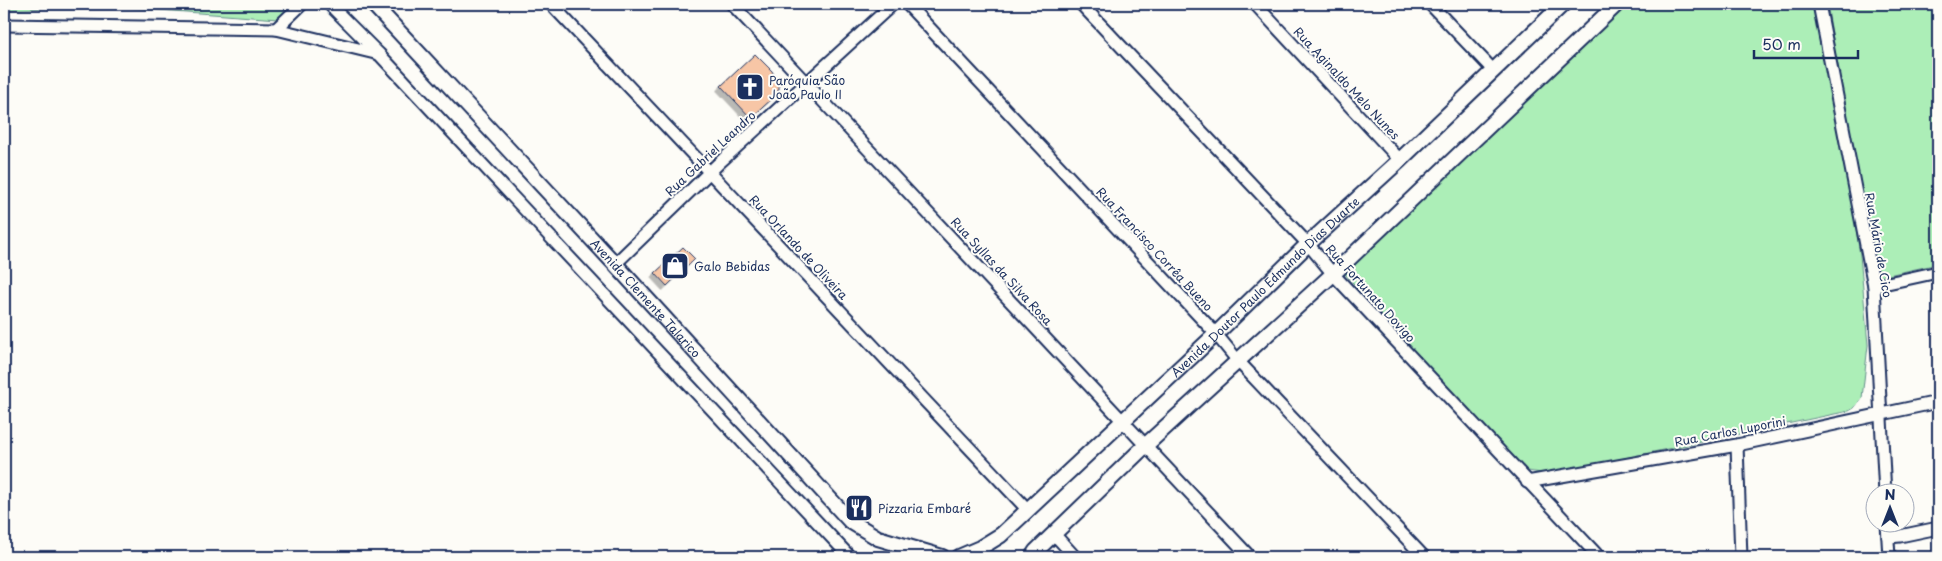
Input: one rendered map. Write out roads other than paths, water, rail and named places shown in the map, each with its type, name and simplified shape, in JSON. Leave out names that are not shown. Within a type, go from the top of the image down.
[{"type":"street","points":[[276,29],[302,4]]},
{"type":"street","points":[[329,4],[379,54],[850,557]]},
{"type":"street","name":"Avenida Clemente Talarico","points":[[372,4],[615,264],[850,521],[878,538],[942,557]]},
{"type":"street","name":"Rua Orlando de Oliveira","points":[[551,4],[1027,509]]},
{"type":"street","name":"Rua Syllas da Silva Rosa","points":[[732,4],[1124,420],[1250,557]]},
{"type":"street","name":"Rua Gabriel Leandro","points":[[615,264],[806,82],[893,4]]},
{"type":"street","name":"Rua Francisco Corrêa Bueno","points":[[907,4],[1216,334],[1238,361],[1424,557]]},
{"type":"street","name":"Rua Fortunato Dovigo","points":[[1081,4],[1308,244],[1333,274],[1526,482],[1599,557]]},
{"type":"street","name":"Rua Aginaldo Melo Nunes","points":[[1255,4],[1400,160]]},
{"type":"street","points":[[1430,4],[1493,70]]},
{"type":"street","name":"Avenida Doutor Paulo Edmundo Dias Duarte","points":[[959,557],[980,548],[1001,535],[1216,334],[1308,244],[1400,160],[1563,4]]},
{"type":"street","points":[[1032,557],[1146,445],[1333,274],[1617,4]]},
{"type":"street","name":"Rua Mário de Cico","points":[[1819,4],[1874,286],[1884,484]]},
{"type":"street","points":[[4,25],[276,29],[379,54]]},
{"type":"street","points":[[1874,286],[1938,272]]},
{"type":"street","name":"Rua Carlos Luporini","points":[[1526,482],[1737,444],[1938,402]]},
{"type":"street","points":[[1737,444],[1741,557]]},
{"type":"street","points":[[1888,537],[1938,528]]},
{"type":"street","points":[[1054,534],[1076,557]]},
{"type":"street","points":[[1888,534],[1889,557]]},
{"type":"place","name":"Paróquia São João Paulo II","points":[[750,87]]},
{"type":"place","name":"Galo Bebidas","points":[[675,266]]},
{"type":"place","name":"Pizzaria Embaré","points":[[859,508]]}]
